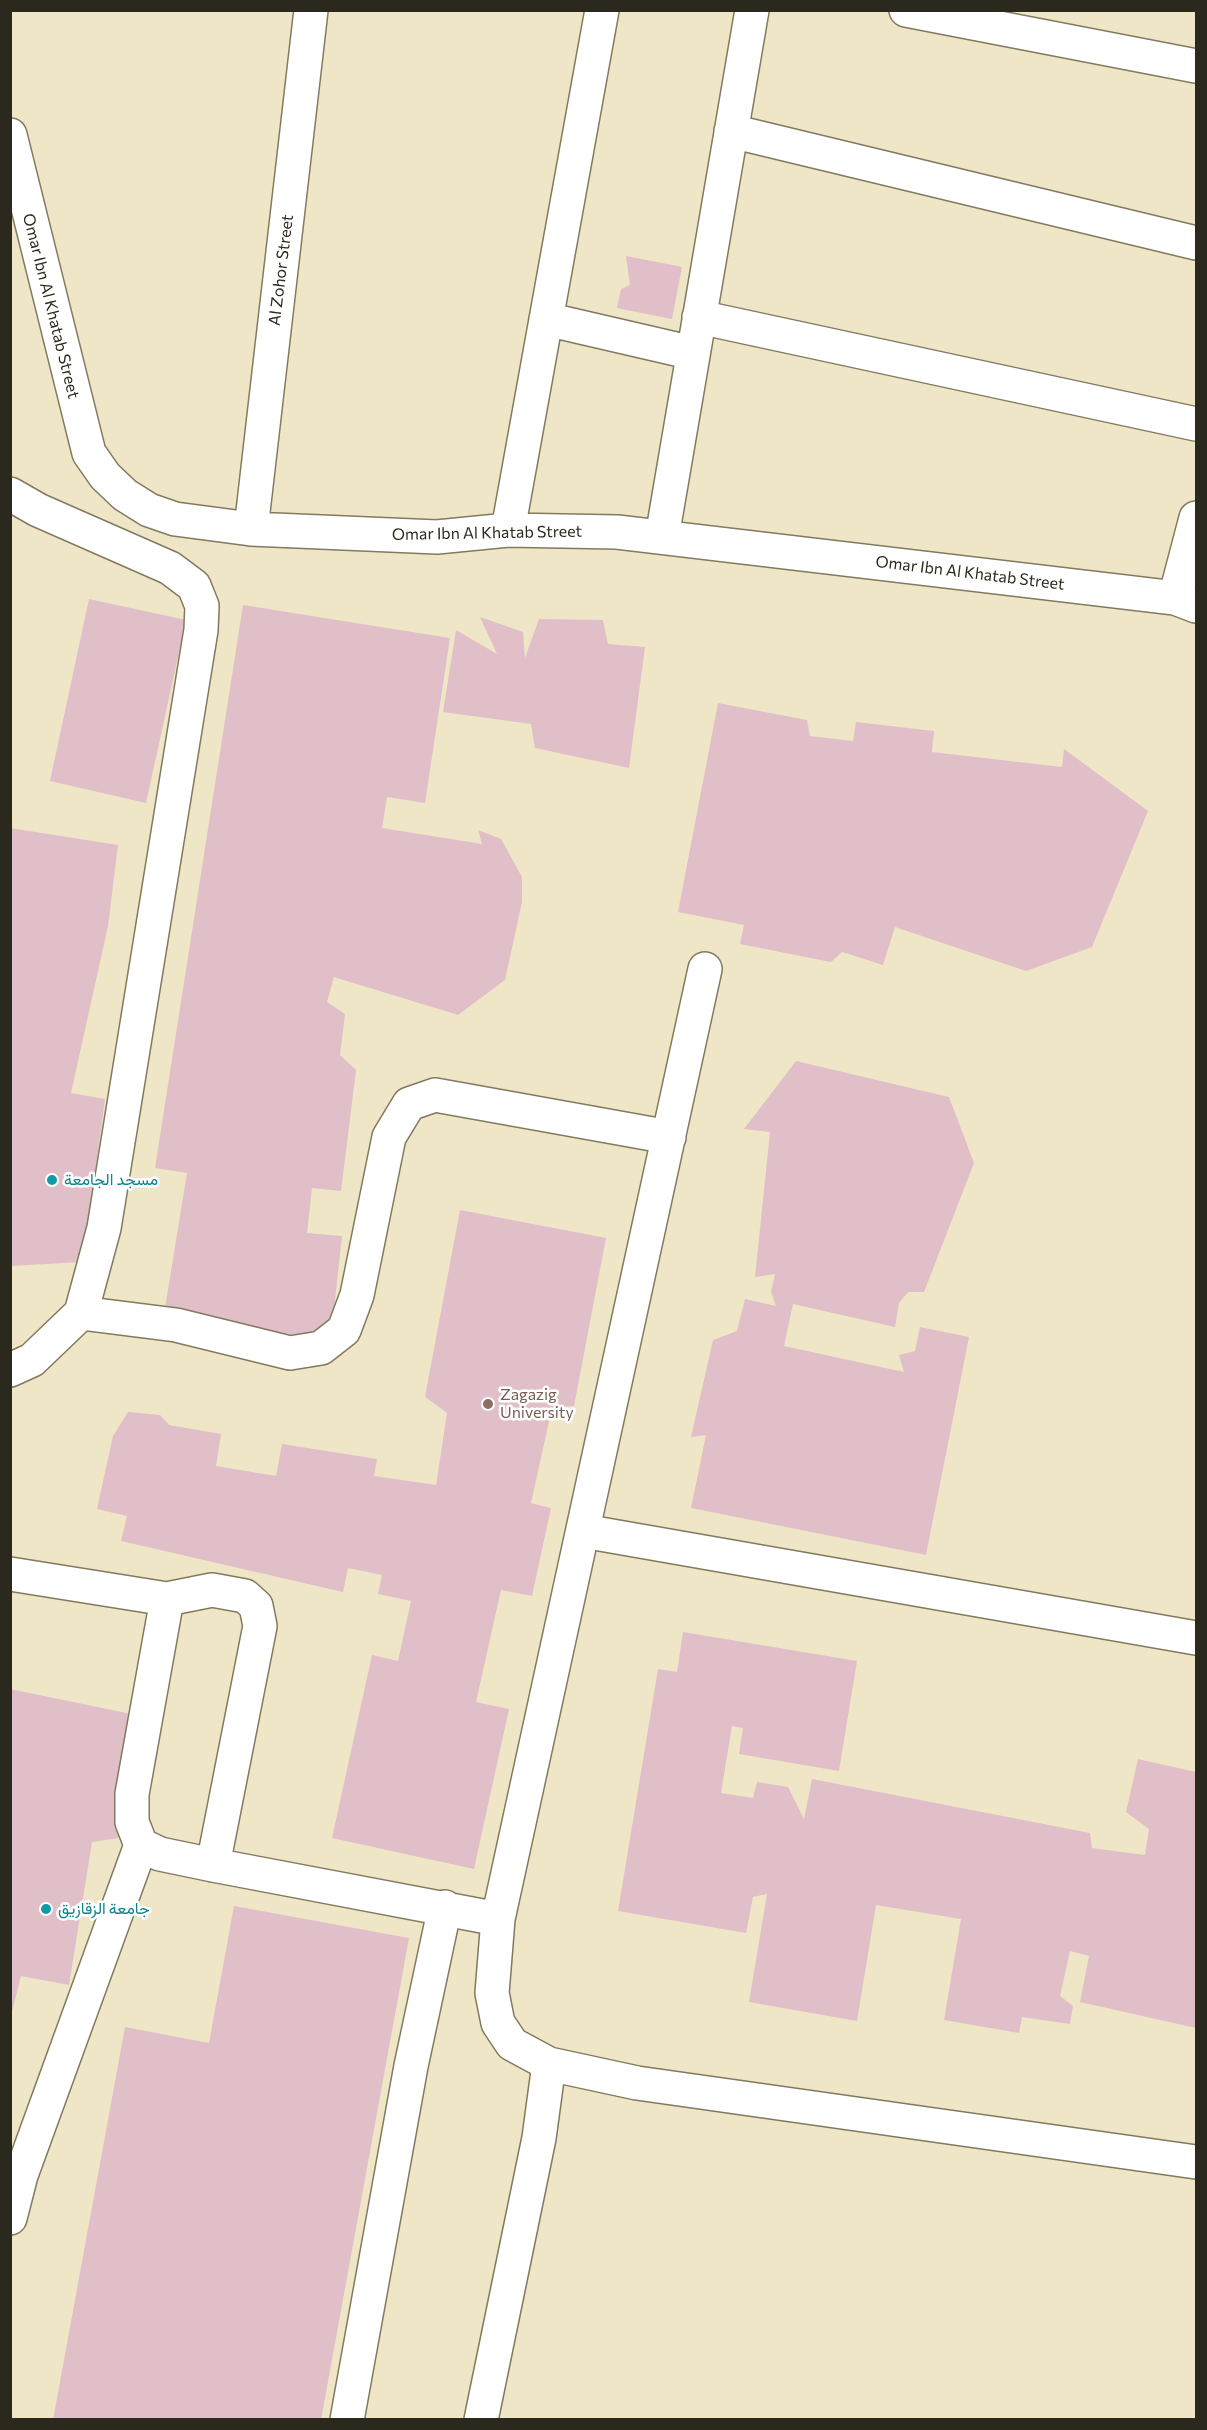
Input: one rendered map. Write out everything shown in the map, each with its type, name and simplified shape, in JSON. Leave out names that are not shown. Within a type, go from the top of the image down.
[{"type":"street","name":"Al Zohor Street","points":[[251,529],[311,10]]},
{"type":"street","points":[[508,530],[602,10]]},
{"type":"street","points":[[662,537],[752,10]]},
{"type":"street","points":[[906,10],[1197,66]]},
{"type":"street","points":[[731,130],[1197,243]]},
{"type":"street","name":"Omar Ibn Al Khatab Street","points":[[10,135],[89,453],[119,489],[149,510],[175,519],[251,529],[437,537],[508,530],[618,532],[1186,602]]},
{"type":"street","points":[[699,317],[1197,424]]},
{"type":"street","points":[[546,319],[693,353]]},
{"type":"street","points":[[10,494],[38,510],[170,568],[194,586],[202,606],[201,630],[104,1228],[81,1313],[32,1360],[10,1370]]},
{"type":"street","points":[[1186,602],[1197,518]]},
{"type":"street","points":[[705,969],[498,1918],[492,1993],[498,2023],[512,2044],[549,2064],[637,2083],[1197,2162]]},
{"type":"street","points":[[81,1313],[176,1325],[290,1353],[321,1348],[344,1330],[357,1295],[389,1137],[409,1104],[435,1095],[669,1137]]},
{"type":"street","points":[[583,1531],[1197,1638]]},
{"type":"street","points":[[10,1574],[167,1599],[212,1590],[245,1596],[256,1606],[260,1626],[213,1865]]},
{"type":"street","points":[[10,2218],[21,2175],[141,1845],[132,1822],[132,1794],[167,1599]]},
{"type":"street","points":[[141,1845],[160,1854],[213,1865],[498,1918]]},
{"type":"street","points":[[347,2420],[411,2066],[445,1907]]},
{"type":"street","points":[[481,2420],[539,2138],[549,2064]]},
{"type":"building","points":[[626,256],[682,267],[672,319],[617,308],[621,289],[630,285]]},
{"type":"building","points":[[89,599],[186,620],[146,803],[50,781]]},
{"type":"building","points":[[243,605],[450,638],[425,803],[387,797],[382,828],[482,844],[478,830],[501,839],[522,877],[522,902],[505,980],[458,1015],[334,977],[327,1002],[345,1014],[340,1055],[356,1070],[341,1191],[312,1188],[307,1233],[342,1236],[333,1319],[309,1337],[164,1314],[187,1173],[155,1168]]},
{"type":"building","points":[[480,617],[523,632],[525,658],[539,619],[603,620],[608,644],[645,647],[629,768],[535,748],[531,724],[443,712],[456,630],[497,654]]},
{"type":"building","points":[[718,703],[807,720],[810,736],[853,741],[856,722],[934,731],[932,752],[1062,767],[1064,749],[1148,811],[1092,947],[1026,971],[895,927],[883,965],[842,952],[831,962],[740,944],[744,925],[678,912]]},
{"type":"building","points":[[10,828],[118,845],[108,926],[71,1093],[105,1099],[83,1262],[10,1266]]},
{"type":"building","points":[[796,1061],[949,1097],[974,1163],[924,1292],[908,1292],[899,1303],[895,1327],[793,1304],[784,1346],[904,1372],[899,1355],[915,1351],[920,1327],[969,1337],[926,1555],[691,1508],[706,1435],[691,1437],[713,1340],[737,1331],[745,1299],[776,1306],[771,1292],[775,1274],[755,1277],[770,1132],[744,1129]]},
{"type":"building","points":[[460,1210],[606,1238],[574,1406],[552,1408],[531,1503],[551,1508],[532,1596],[501,1590],[476,1702],[509,1709],[474,1869],[332,1838],[372,1655],[398,1661],[411,1601],[378,1594],[382,1575],[348,1568],[343,1592],[121,1541],[127,1516],[97,1509],[113,1436],[128,1412],[160,1415],[169,1425],[221,1434],[216,1466],[276,1476],[282,1444],[377,1459],[374,1476],[436,1485],[447,1413],[425,1397]]},
{"type":"building","points":[[683,1632],[857,1661],[839,1771],[739,1754],[743,1728],[732,1726],[721,1793],[753,1798],[757,1782],[788,1787],[804,1819],[812,1779],[1090,1833],[1092,1848],[1145,1855],[1149,1829],[1126,1812],[1138,1759],[1196,1772],[1196,2028],[1080,2002],[1089,1956],[1070,1951],[1060,1996],[1073,2006],[1070,2024],[1022,2017],[1019,2033],[944,2020],[961,1919],[876,1905],[857,2021],[749,2002],[767,1894],[753,1897],[746,1933],[618,1911],[658,1669],[677,1672]]},
{"type":"building","name":"جامعة الزقازيق","points":[[10,1689],[141,1716],[118,1838],[92,1842],[69,1985],[21,1976],[11,2016]]},
{"type":"building","points":[[234,1906],[409,1938],[321,2420],[53,2420],[125,2027],[209,2043]]},
{"type":"place","name":"مسجد الجامعة","points":[[52,1180]]},
{"type":"place","name":"Zagazig University","points":[[488,1404]]},
{"type":"place","name":"جامعة الزقازيق","points":[[46,1909]]}]
